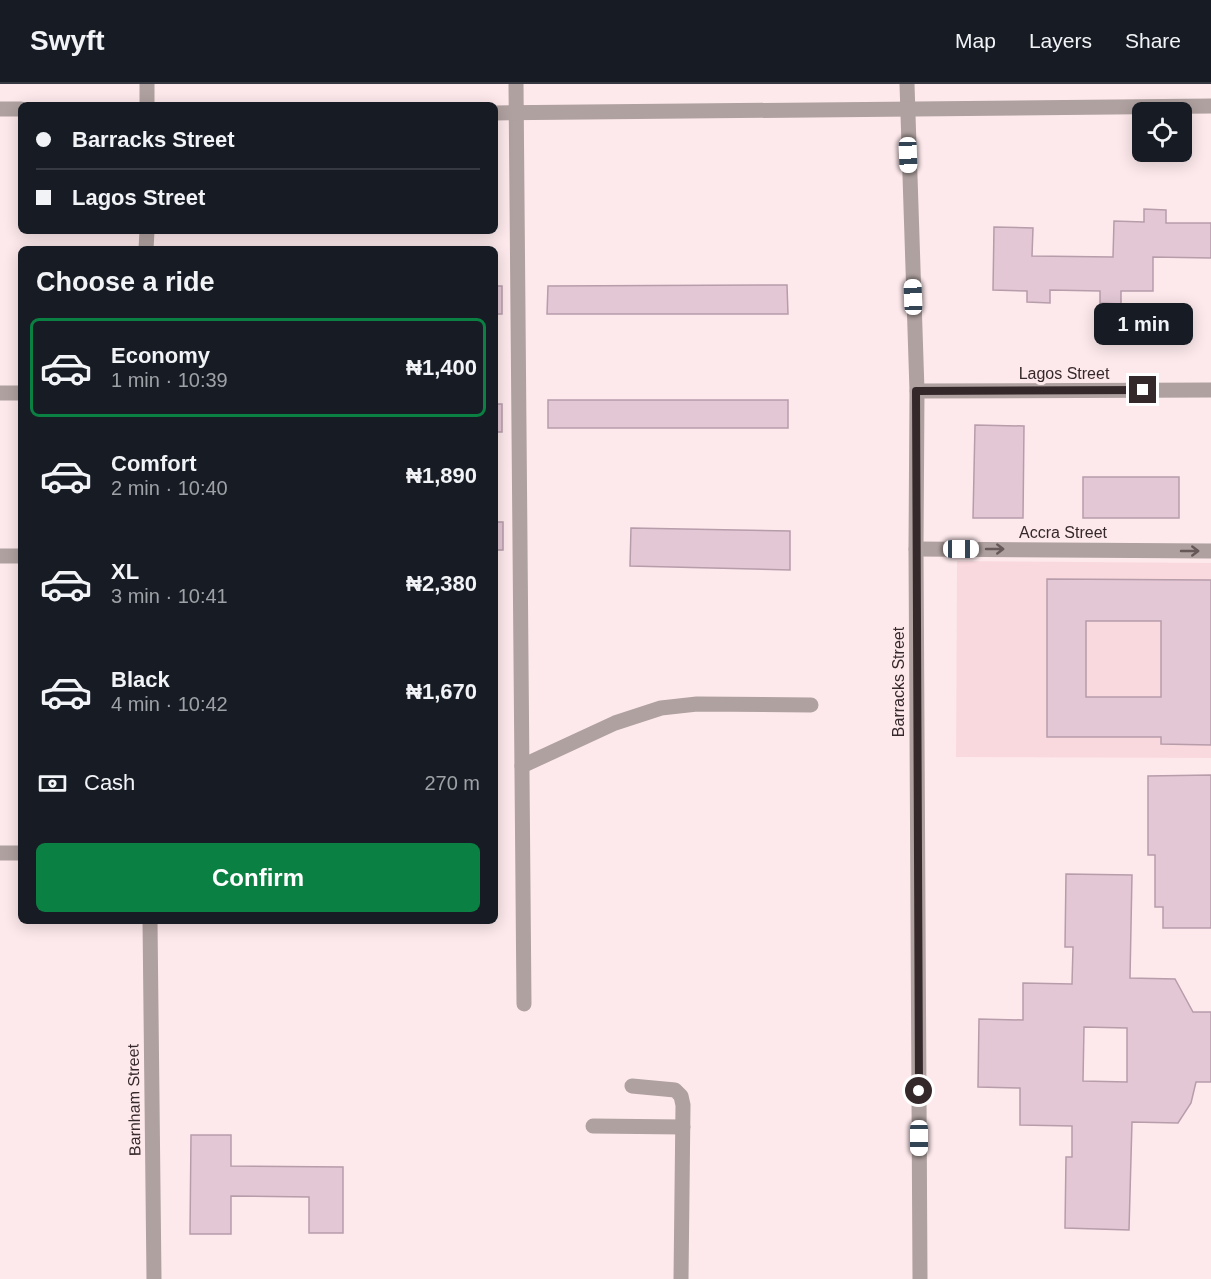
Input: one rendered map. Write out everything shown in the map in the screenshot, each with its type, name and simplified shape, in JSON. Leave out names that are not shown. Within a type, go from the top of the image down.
[{"type":"street","points":[[147,84],[147,102]]},
{"type":"street","points":[[516,84],[524,1004]]},
{"type":"street","name":"Barracks Street","points":[[907,84],[916,391],[920,1279]]},
{"type":"street","points":[[498,113],[1211,106]]},
{"type":"street","points":[[0,109],[18,109]]},
{"type":"street","name":"Lagos Street","points":[[916,391],[1211,390]]},
{"type":"street","points":[[0,393],[18,393]]},
{"type":"street","name":"Accra Street","points":[[916,549],[1211,551]]},
{"type":"street","points":[[0,555],[18,556]]},
{"type":"street","points":[[522,766],[615,723],[661,708],[697,704],[811,705]]},
{"type":"street","points":[[0,854],[18,853]]},
{"type":"street","name":"Barnham Street","points":[[150,924],[154,1279]]},
{"type":"street","points":[[632,1086],[675,1090],[681,1096],[683,1105],[681,1279]]},
{"type":"street","points":[[593,1126],[683,1127]]},
{"type":"shaded area","points":[[957,561],[1211,563],[1211,758],[956,757]]},
{"type":"building","points":[[1144,209],[1166,210],[1166,223],[1211,223],[1211,258],[1153,257],[1153,291],[1121,291],[1121,304],[1100,303],[1100,291],[1050,290],[1050,303],[1027,302],[1027,291],[993,290],[994,227],[1033,228],[1032,256],[1113,257],[1114,221],[1144,222]]},
{"type":"building","points":[[787,285],[788,314],[547,314],[548,286]]},
{"type":"building","points":[[498,286],[502,286],[502,314],[498,314]]},
{"type":"building","points":[[548,400],[788,400],[788,428],[548,428]]},
{"type":"building","points":[[498,404],[502,404],[502,432],[498,432]]},
{"type":"building","points":[[975,425],[1024,426],[1023,518],[973,518]]},
{"type":"building","points":[[1083,477],[1179,477],[1179,518],[1083,518]]},
{"type":"building","points":[[498,522],[503,522],[503,550],[498,550]]},
{"type":"building","points":[[631,528],[790,531],[790,570],[630,566]]},
{"type":"building","points":[[1047,579],[1211,580],[1211,745],[1161,744],[1161,737],[1047,737]],"holes":[[[1086,621],[1161,621],[1161,697],[1086,697]]]},
{"type":"building","points":[[1211,775],[1211,928],[1163,928],[1163,907],[1155,907],[1155,855],[1148,855],[1148,776]]},
{"type":"building","points":[[1066,874],[1132,875],[1130,978],[1175,979],[1193,1012],[1211,1012],[1211,1082],[1196,1082],[1191,1103],[1178,1123],[1132,1122],[1129,1230],[1065,1228],[1066,1157],[1072,1157],[1072,1126],[1020,1125],[1020,1088],[978,1087],[979,1019],[1023,1020],[1023,983],[1072,984],[1073,947],[1065,947]],"holes":[[[1084,1027],[1127,1028],[1127,1082],[1083,1081]]]},
{"type":"building","points":[[191,1135],[231,1135],[231,1166],[343,1167],[343,1233],[309,1233],[309,1197],[231,1196],[231,1234],[190,1234]]},
{"type":"route","points":[[919,1091],[916,391],[1143,390]]}]
